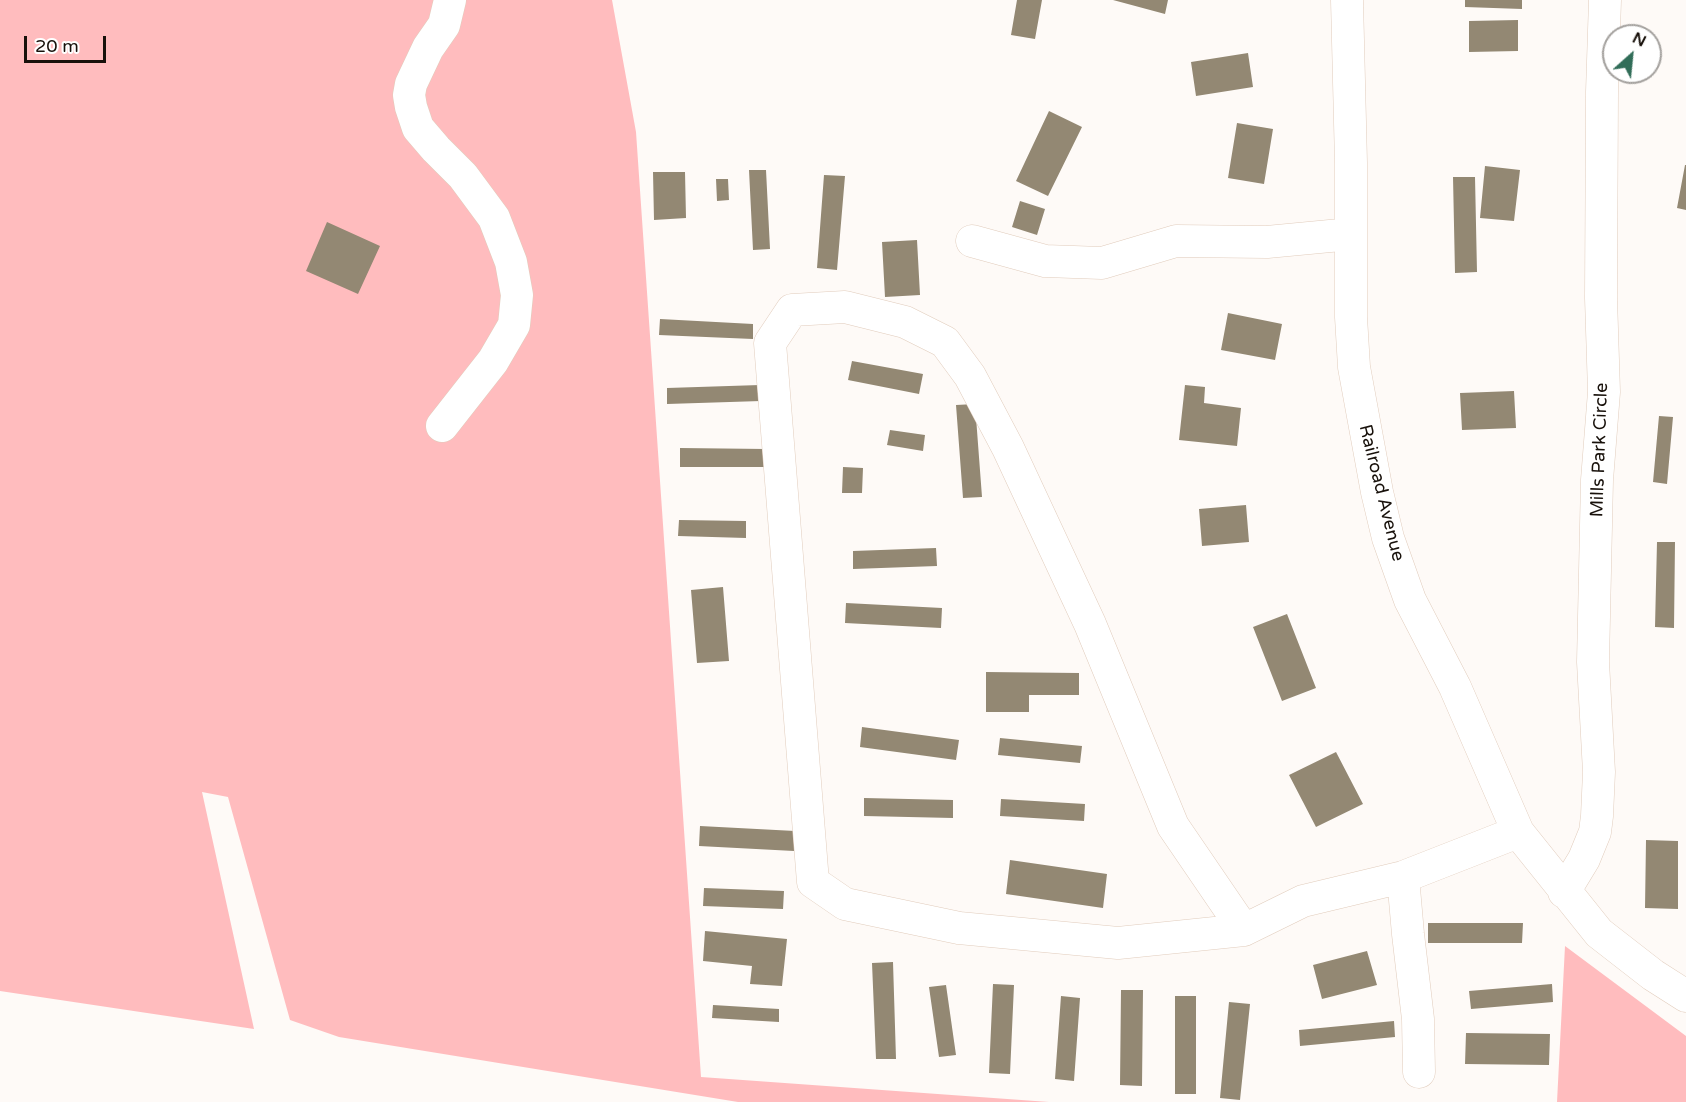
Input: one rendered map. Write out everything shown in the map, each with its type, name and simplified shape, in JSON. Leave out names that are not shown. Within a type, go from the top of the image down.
[{"type":"street","points":[[441,426],[493,361],[514,325],[517,295],[511,262],[494,218],[463,176],[418,128],[411,107],[409,95],[411,84],[428,48],[444,25],[450,0]]},
{"type":"street","name":"Railroad Avenue","points":[[1347,0],[1351,317],[1354,367],[1374,482],[1388,538],[1410,600],[1455,687],[1518,832],[1599,933],[1653,975],[1686,996]]},
{"type":"street","name":"Mills Park Circle","points":[[1564,892],[1584,860],[1595,832],[1597,816],[1599,772],[1593,662],[1597,480],[1604,392],[1601,298],[1605,0]]},
{"type":"street","points":[[972,241],[1045,261],[1102,263],[1176,241],[1267,242],[1351,234]]},
{"type":"street","points":[[1244,930],[1173,826],[1090,624],[1008,448],[970,375],[945,342],[905,322],[845,307],[792,310],[770,343],[813,882],[845,904],[959,928],[1118,943],[1244,930],[1303,901],[1403,877],[1518,832]]},
{"type":"street","points":[[1403,877],[1418,1019],[1419,1072]]},
{"type":"shaded area","points":[[0,0],[612,0],[636,132],[701,1077],[1049,1102],[738,1102],[339,1037],[290,1020],[228,797],[202,792],[254,1029],[0,991]]},
{"type":"shaded area","points":[[1565,946],[1686,1036],[1686,1102],[1557,1102]]},
{"type":"building","points":[[1017,0],[1042,0],[1035,39],[1011,35]]},
{"type":"building","points":[[1113,0],[1168,0],[1165,14]]},
{"type":"building","points":[[1465,0],[1522,0],[1522,9],[1465,7]]},
{"type":"building","points":[[1518,20],[1518,51],[1469,52],[1469,21]]},
{"type":"building","points":[[1248,53],[1253,87],[1196,96],[1191,62]]},
{"type":"building","points":[[1049,111],[1082,127],[1048,196],[1016,181]]},
{"type":"building","points":[[1237,123],[1273,129],[1264,184],[1228,178]]},
{"type":"building","points":[[1686,165],[1686,210],[1677,208]]},
{"type":"building","points":[[1485,166],[1520,170],[1514,221],[1480,218]]},
{"type":"building","points":[[749,170],[766,170],[770,249],[753,250]]},
{"type":"building","points":[[653,172],[685,172],[686,218],[654,220]]},
{"type":"building","points":[[824,175],[845,176],[837,270],[817,268]]},
{"type":"building","points":[[1453,177],[1475,177],[1477,272],[1455,273]]},
{"type":"building","points":[[716,179],[728,179],[729,200],[717,201]]},
{"type":"building","points":[[1020,201],[1045,209],[1037,235],[1012,227]]},
{"type":"building","points":[[327,222],[380,246],[358,294],[306,271]]},
{"type":"building","points":[[917,240],[920,295],[885,297],[882,242]]},
{"type":"building","points":[[1228,313],[1282,324],[1275,360],[1221,350]]},
{"type":"building","points":[[660,319],[753,324],[753,339],[659,335]]},
{"type":"building","points":[[852,361],[923,374],[919,394],[848,380]]},
{"type":"building","points":[[760,385],[761,401],[667,404],[667,388]]},
{"type":"building","points":[[1185,385],[1205,387],[1204,403],[1241,408],[1237,446],[1179,440]]},
{"type":"building","points":[[1514,391],[1516,428],[1462,430],[1460,393]]},
{"type":"building","points":[[975,404],[982,497],[963,498],[956,405]]},
{"type":"building","points":[[1659,416],[1673,417],[1667,484],[1653,482]]},
{"type":"building","points":[[890,430],[925,435],[923,451],[887,445]]},
{"type":"building","points":[[680,448],[766,449],[766,467],[680,467]]},
{"type":"building","points":[[843,467],[863,468],[862,493],[842,493]]},
{"type":"building","points":[[1246,505],[1249,542],[1202,546],[1199,509]]},
{"type":"building","points":[[679,520],[746,521],[746,538],[678,536]]},
{"type":"building","points":[[1657,542],[1675,542],[1674,628],[1655,627]]},
{"type":"building","points":[[936,548],[937,566],[853,569],[853,551]]},
{"type":"building","points":[[723,587],[729,661],[697,663],[691,590]]},
{"type":"building","points":[[846,603],[942,608],[941,628],[845,623]]},
{"type":"building","points":[[1287,614],[1316,688],[1282,701],[1253,627]]},
{"type":"building","points":[[986,672],[1079,673],[1079,695],[1029,695],[1029,712],[986,712]]},
{"type":"building","points":[[862,727],[959,740],[956,760],[860,747]]},
{"type":"building","points":[[1000,738],[1082,746],[1080,763],[998,755]]},
{"type":"building","points":[[1336,752],[1363,804],[1316,827],[1289,775]]},
{"type":"building","points":[[864,798],[953,800],[953,818],[864,816]]},
{"type":"building","points":[[1001,799],[1085,804],[1084,821],[1000,816]]},
{"type":"building","points":[[700,826],[795,831],[794,851],[699,846]]},
{"type":"building","points":[[1646,840],[1678,841],[1678,909],[1645,908]]},
{"type":"building","points":[[1010,860],[1107,874],[1103,908],[1006,894]]},
{"type":"building","points":[[704,888],[784,891],[783,909],[703,906]]},
{"type":"building","points":[[1428,923],[1523,923],[1522,943],[1428,943]]},
{"type":"building","points":[[705,931],[787,939],[782,986],[750,984],[752,966],[703,961]]},
{"type":"building","points":[[1367,951],[1377,985],[1322,999],[1313,965]]},
{"type":"building","points":[[893,962],[896,1059],[876,1059],[872,963]]},
{"type":"building","points":[[993,984],[1014,985],[1010,1074],[989,1073]]},
{"type":"building","points":[[1552,984],[1553,1002],[1471,1009],[1469,991]]},
{"type":"building","points":[[946,985],[956,1055],[939,1057],[929,987]]},
{"type":"building","points":[[1121,990],[1143,990],[1142,1086],[1120,1085]]},
{"type":"building","points":[[1061,996],[1080,998],[1074,1081],[1055,1079]]},
{"type":"building","points":[[1175,996],[1196,996],[1196,1094],[1175,1094]]},
{"type":"building","points":[[1229,1002],[1250,1004],[1240,1100],[1220,1098]]},
{"type":"building","points":[[713,1005],[779,1009],[779,1022],[712,1018]]},
{"type":"building","points":[[1394,1021],[1395,1037],[1300,1046],[1299,1030]]},
{"type":"building","points":[[1466,1033],[1550,1034],[1549,1065],[1465,1064]]}]
